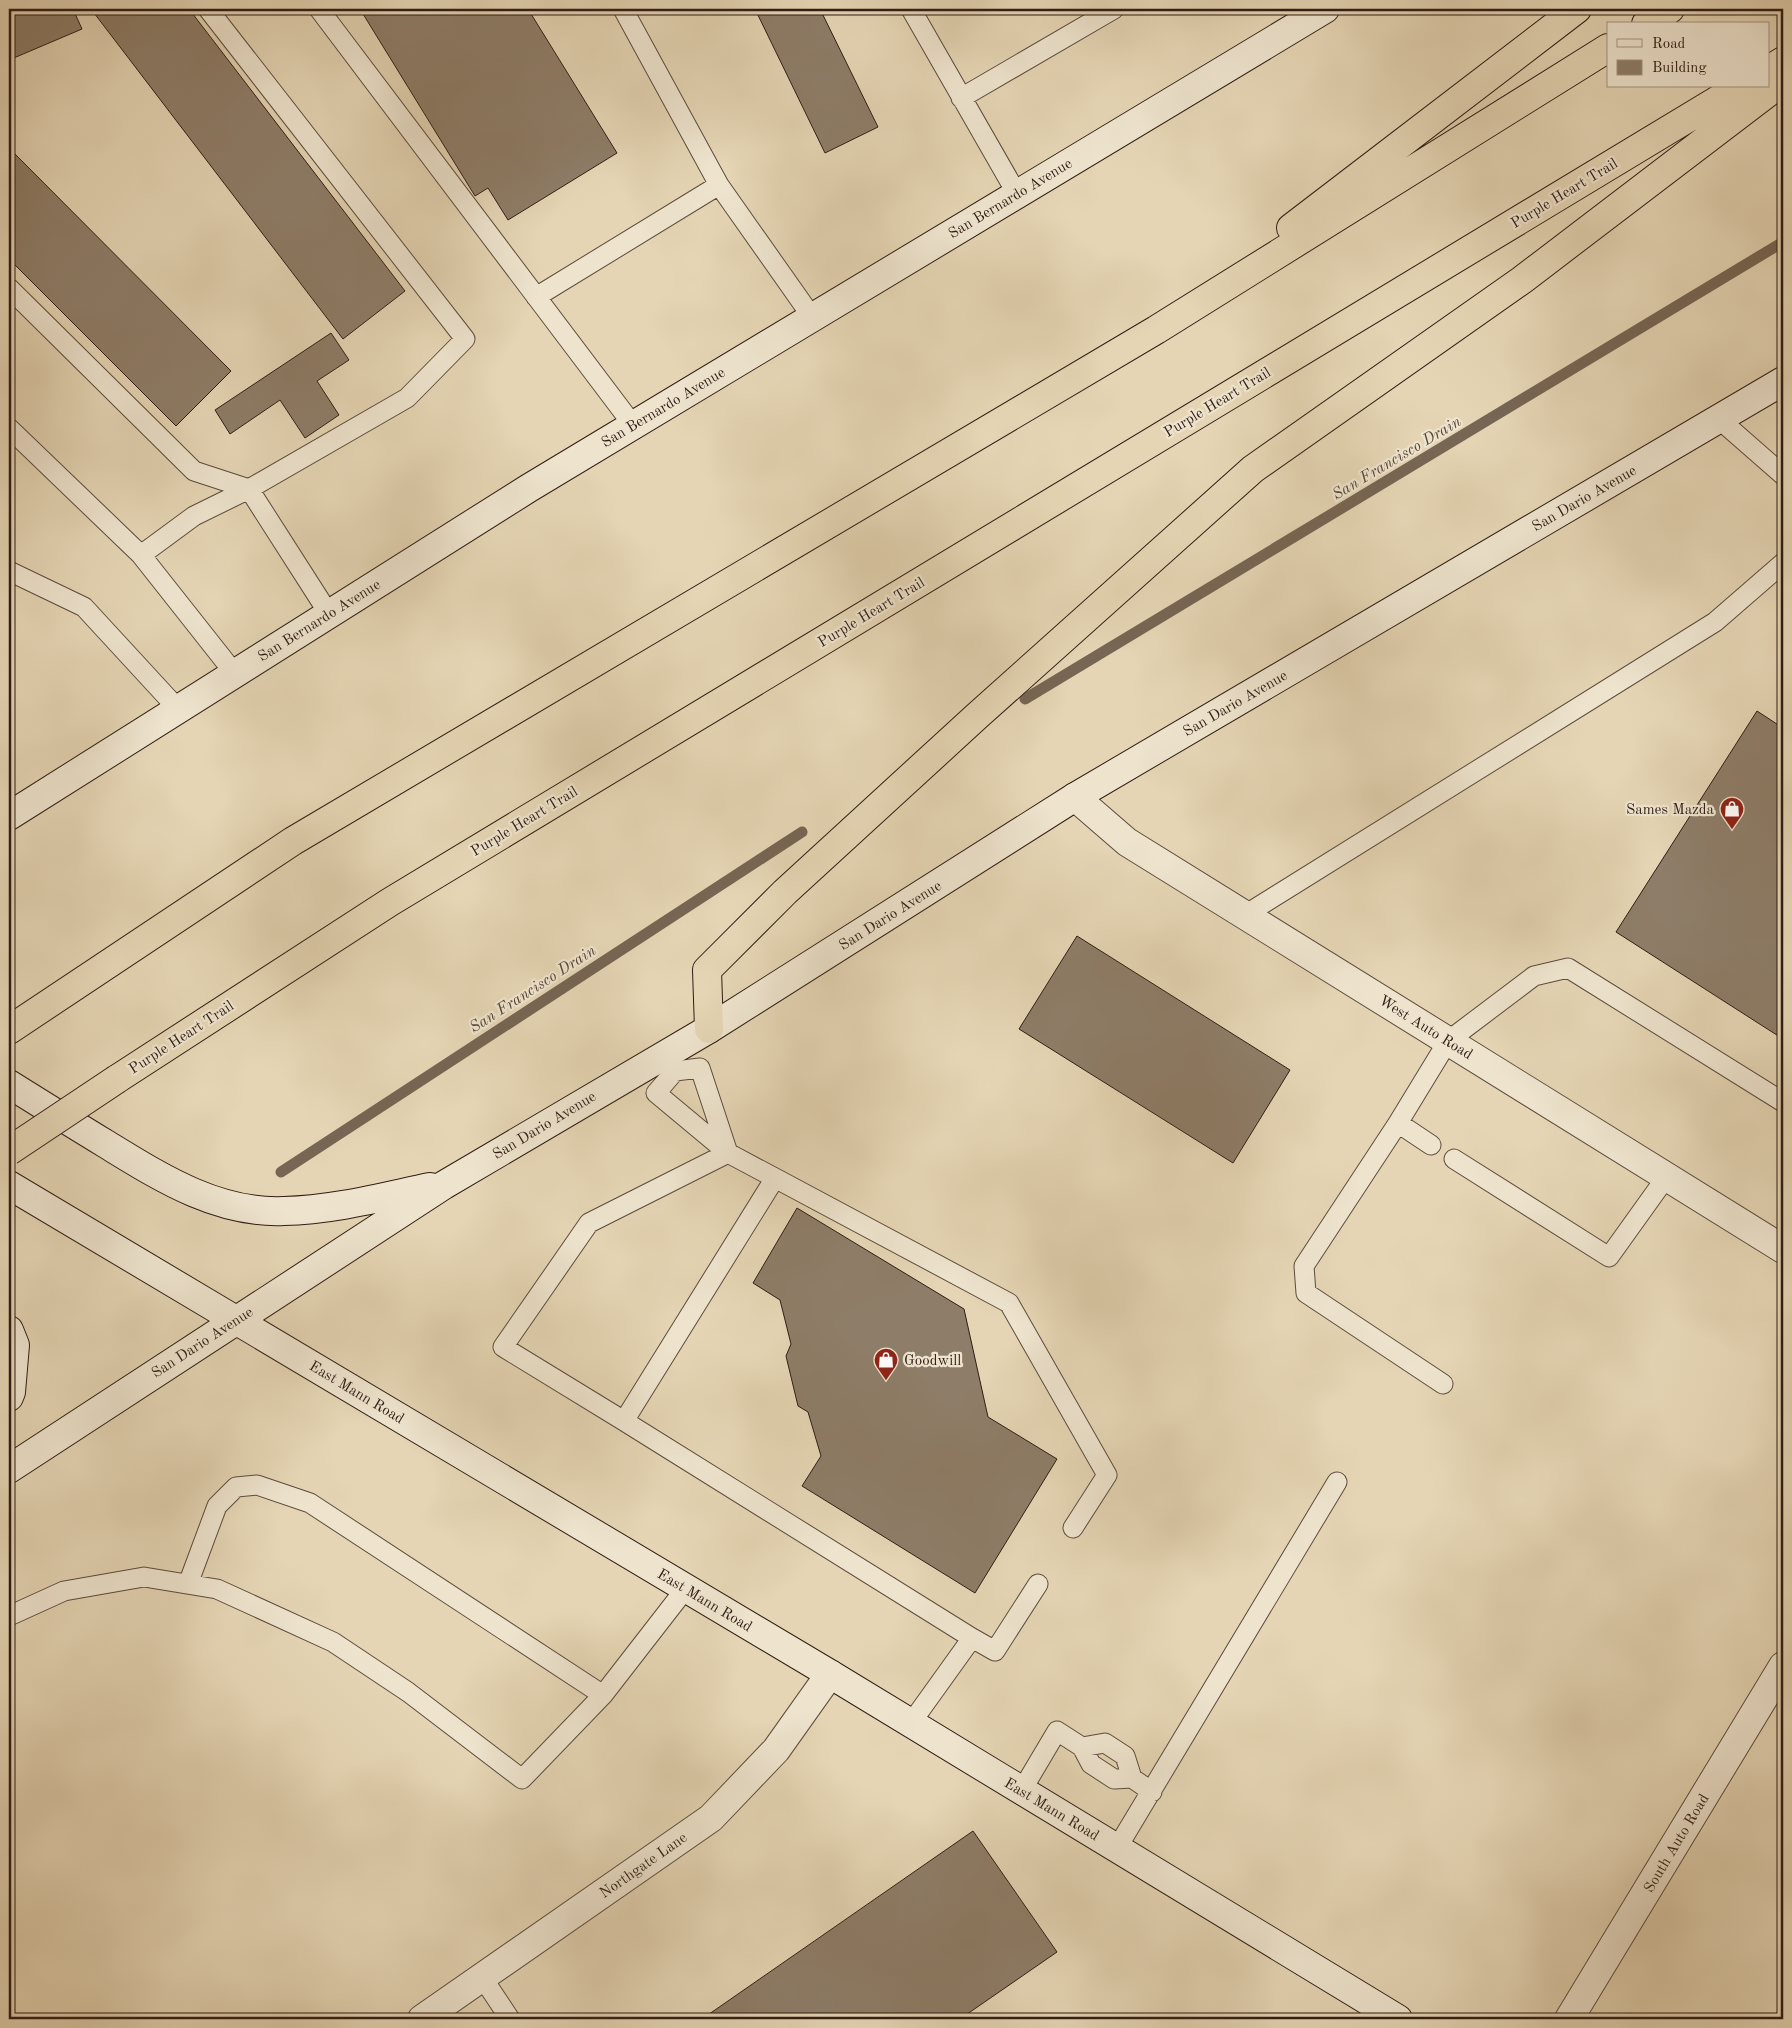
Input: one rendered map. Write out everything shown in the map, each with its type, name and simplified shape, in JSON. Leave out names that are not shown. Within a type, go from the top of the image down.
[{"type":"highway","points":[[1156,330],[1577,9]]},
{"type":"highway","points":[[1649,22],[1670,9]]},
{"type":"highway","points":[[18,1024],[293,841],[1156,330],[1607,49]]},
{"type":"highway","points":[[1770,69],[1783,61]]},
{"type":"highway","points":[[709,1029],[706,970],[785,892],[985,709],[1253,469],[1522,280],[1783,81]]},
{"type":"highway","name":"Purple Heart Trail","points":[[9,1151],[390,902],[1738,88]]},
{"type":"main road","name":"San Bernardo Avenue","points":[[12,809],[235,674],[529,488],[1325,9]]},
{"type":"main road","name":"San Dario Avenue","points":[[9,1469],[236,1319],[444,1185],[670,1062],[709,1029],[1075,797],[1783,381]]},
{"type":"main road","name":"West Auto Road","points":[[1075,797],[1127,842],[1783,1248]]},
{"type":"main road","points":[[9,1084],[160,1177],[193,1193],[221,1203],[251,1209],[283,1212],[332,1207],[444,1185]]},
{"type":"main road","name":"East Mann Road","points":[[9,1185],[830,1674],[1398,2019]]},
{"type":"main road","points":[[9,1330],[15,1345],[12,1392],[9,1397]]},
{"type":"main road","name":"South Auto Road","points":[[1569,2019],[1783,1666]]},
{"type":"main road","name":"Northgate Lane","points":[[422,2019],[711,1818],[776,1750],[830,1674]]},
{"type":"lane","points":[[141,555],[194,516],[249,490],[407,398],[465,339],[208,9]]},
{"type":"lane","points":[[319,9],[634,425]]},
{"type":"lane","points":[[623,9],[719,186],[812,317]]},
{"type":"lane","points":[[911,9],[1017,194]]},
{"type":"lane","points":[[961,98],[1114,9]]},
{"type":"lane","points":[[536,297],[719,186]]},
{"type":"lane","points":[[9,288],[194,471],[249,490],[328,614]]},
{"type":"lane","points":[[1719,419],[1783,475]]},
{"type":"lane","points":[[9,428],[141,555],[235,674]]},
{"type":"lane","points":[[1245,915],[1715,622],[1783,563]]},
{"type":"lane","points":[[9,571],[84,607],[178,709]]},
{"type":"lane","points":[[1443,1384],[1306,1293],[1304,1266],[1398,1123],[1448,1041],[1534,976],[1568,968],[1783,1102]]},
{"type":"lane","points":[[728,1153],[700,1068],[670,1062],[656,1093],[728,1153],[1009,1303],[1108,1475],[1073,1528]]},
{"type":"lane","points":[[1398,1123],[1431,1145]]},
{"type":"lane","points":[[728,1153],[589,1222],[503,1347],[995,1651],[1038,1584]]},
{"type":"lane","points":[[1454,1159],[1609,1257],[1667,1176]]},
{"type":"lane","points":[[624,1421],[775,1178]]},
{"type":"lane","points":[[1117,1848],[1337,1482]]},
{"type":"lane","points":[[188,1584],[217,1506],[236,1488],[257,1485],[310,1503],[603,1694]]},
{"type":"lane","points":[[9,1616],[64,1591],[144,1577],[217,1589],[333,1642],[408,1692],[522,1779],[603,1694],[686,1588]]},
{"type":"lane","points":[[911,1723],[972,1638]]},
{"type":"lane","points":[[1022,1790],[1057,1731],[1082,1747],[1105,1743],[1125,1756],[1132,1778],[1152,1792]]},
{"type":"lane","points":[[482,1977],[510,2019]]},
{"type":"building","points":[[9,9],[73,9],[82,29],[9,60]]},
{"type":"building","points":[[91,9],[189,9],[405,291],[343,339]]},
{"type":"building","points":[[360,9],[528,9],[617,153],[508,220],[488,188],[475,196]]},
{"type":"building","points":[[755,9],[820,9],[878,127],[825,153]]},
{"type":"building","points":[[9,148],[231,371],[176,426],[9,259]]},
{"type":"building","points":[[331,333],[349,360],[317,381],[339,415],[305,438],[280,400],[230,434],[215,410]]},
{"type":"building","name":"Sames Mazda","points":[[1757,711],[1783,728],[1783,1039],[1616,932]]},
{"type":"building","points":[[1077,936],[1290,1070],[1233,1163],[1019,1029]]},
{"type":"building","name":"Goodwill","points":[[797,1208],[964,1309],[988,1417],[1057,1459],[975,1593],[802,1486],[821,1456],[808,1412],[798,1406],[786,1356],[791,1344],[780,1300],[753,1283]]},
{"type":"building","points":[[973,1831],[1057,1952],[960,2019],[702,2019]]},
{"type":"waterway","name":"San Francisco Drain","points":[[1025,699],[1783,242]]},
{"type":"waterway","name":"San Francisco Drain","points":[[281,1172],[802,832]]},
{"type":"place","name":"Sames Mazda","points":[[1732,830]]},
{"type":"place","name":"Goodwill","points":[[886,1381]]}]
